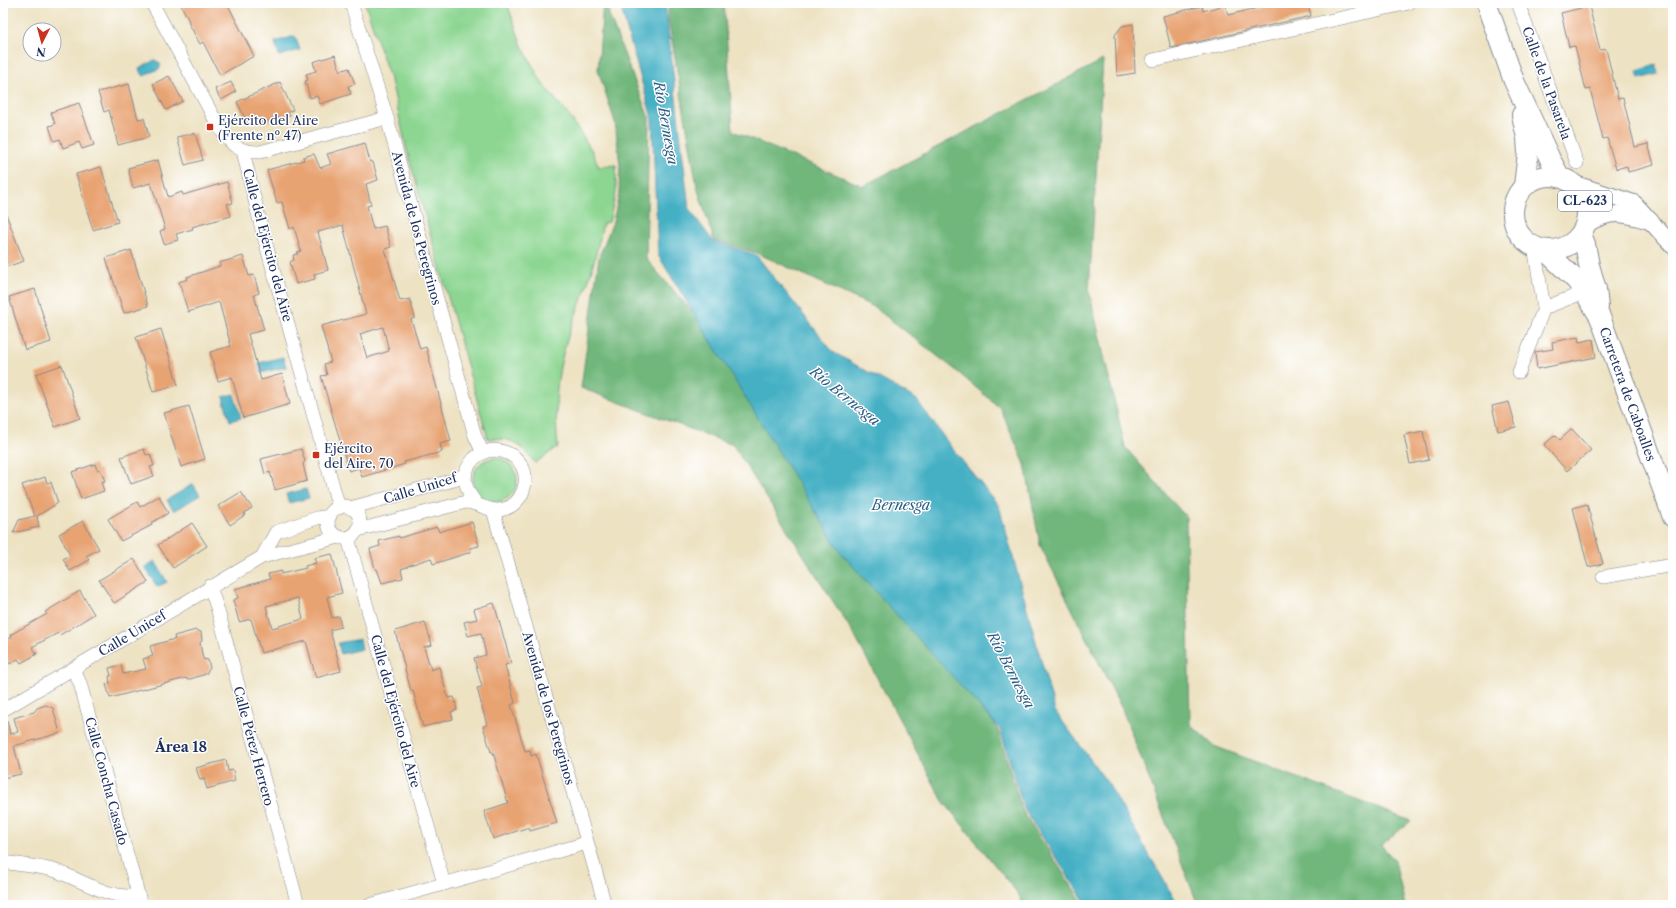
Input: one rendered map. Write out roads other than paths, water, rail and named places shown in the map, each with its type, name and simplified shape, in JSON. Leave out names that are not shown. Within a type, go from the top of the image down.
[{"type":"main road","name":"CL-623","points":[[1486,3],[1514,82],[1550,159],[1566,180],[1578,188],[1586,202],[1587,210],[1583,229]]},
{"type":"main road","name":"CL-623","points":[[1514,82],[1527,138],[1528,153],[1524,186]]},
{"type":"main road","name":"CL-623","points":[[1539,248],[1521,236],[1515,226],[1513,216],[1517,195],[1524,186],[1542,176],[1566,180]]},
{"type":"main road","points":[[1539,248],[1554,250],[1569,245],[1583,229]]},
{"type":"main road","name":"Carretera de Caboalles","points":[[1583,229],[1589,265],[1596,289],[1600,317]]},
{"type":"main road","name":"Carretera de Caboalles","points":[[1539,248],[1578,283],[1600,317],[1673,517]]},
{"type":"street","name":"Calle del Ejército del Aire","points":[[152,3],[220,127],[231,144],[243,151],[261,226],[340,511]]},
{"type":"street","name":"Avenida de los Peregrinos","points":[[351,3],[387,118],[477,442],[483,453]]},
{"type":"street","points":[[1153,60],[1409,3]]},
{"type":"street","name":"Calle de la Pasarela","points":[[1518,3],[1576,163]]},
{"type":"street","points":[[243,151],[260,152],[387,118]]},
{"type":"street","points":[[1566,180],[1634,203],[1653,222],[1673,246]]},
{"type":"street","points":[[1583,229],[1598,218],[1611,214],[1627,215],[1653,222]]},
{"type":"street","points":[[1519,372],[1544,308],[1539,248]]},
{"type":"street","points":[[1544,308],[1585,292]]},
{"type":"street","points":[[494,450],[504,451],[514,456],[521,465],[525,475],[525,486],[521,496],[514,504],[504,509],[493,510],[484,508],[476,503],[468,494],[465,483],[466,472],[476,457],[483,453],[494,450]]},
{"type":"street","name":"Calle Unicef","points":[[262,557],[276,532],[340,511],[460,478],[466,472]]},
{"type":"street","name":"Calle Unicef","points":[[3,710],[210,586],[262,557],[348,535],[457,504],[466,502],[476,503]]},
{"type":"street","name":"Avenida de los Peregrinos","points":[[493,510],[605,905]]},
{"type":"street","points":[[340,511],[358,515],[360,525],[348,535],[334,535],[329,527],[340,511]]},
{"type":"street","name":"Calle del Ejército del Aire","points":[[348,535],[444,884]]},
{"type":"street","points":[[1603,577],[1673,564]]},
{"type":"street","name":"Calle Pérez Herrero","points":[[210,586],[298,905]]},
{"type":"street","name":"Calle Concha Casado","points":[[73,669],[80,683],[139,900]]},
{"type":"street","points":[[370,905],[587,843]]},
{"type":"street","name":"Calle Concha Casado","points":[[4,862],[52,870],[115,895],[139,900]]},
{"type":"water","name":"Bernesga","points":[[621,3],[665,3],[689,209],[713,241],[756,255],[833,352],[916,399],[951,447],[999,506],[1055,711],[1109,785],[1178,905],[1087,905],[1024,809],[1000,729],[841,553],[658,255],[652,118],[622,12]]},
{"type":"water","points":[[295,36],[300,50],[279,56],[275,42]]},
{"type":"water","points":[[155,60],[160,63],[160,68],[145,76],[141,74],[139,68]]},
{"type":"water","points":[[1656,65],[1658,74],[1639,79],[1637,71]]},
{"type":"water","points":[[283,357],[286,367],[261,373],[259,363]]},
{"type":"water","points":[[234,394],[241,418],[230,421],[223,397]]},
{"type":"water","points":[[193,484],[200,495],[174,511],[167,500]]},
{"type":"water","points":[[306,489],[309,498],[289,503],[286,494]]},
{"type":"water","points":[[155,561],[167,582],[157,587],[145,567]]},
{"type":"water","points":[[360,639],[362,649],[341,654],[338,643]]},
{"type":"railway","points":[[1669,3],[1673,21]]},
{"type":"place","name":"Ejército del Aire (Frente nº 47)","points":[[210,127]]},
{"type":"place","name":"Ejército del Aire, 70","points":[[316,455]]},
{"type":"district","name":"Área 18","points":[[181,747]]},
{"type":"water label","name":"Río Bernesga","points":[[666,123]]},
{"type":"water label","name":"Río Bernesga","points":[[845,396]]},
{"type":"water label","name":"Río Bernesga","points":[[1011,670]]}]
